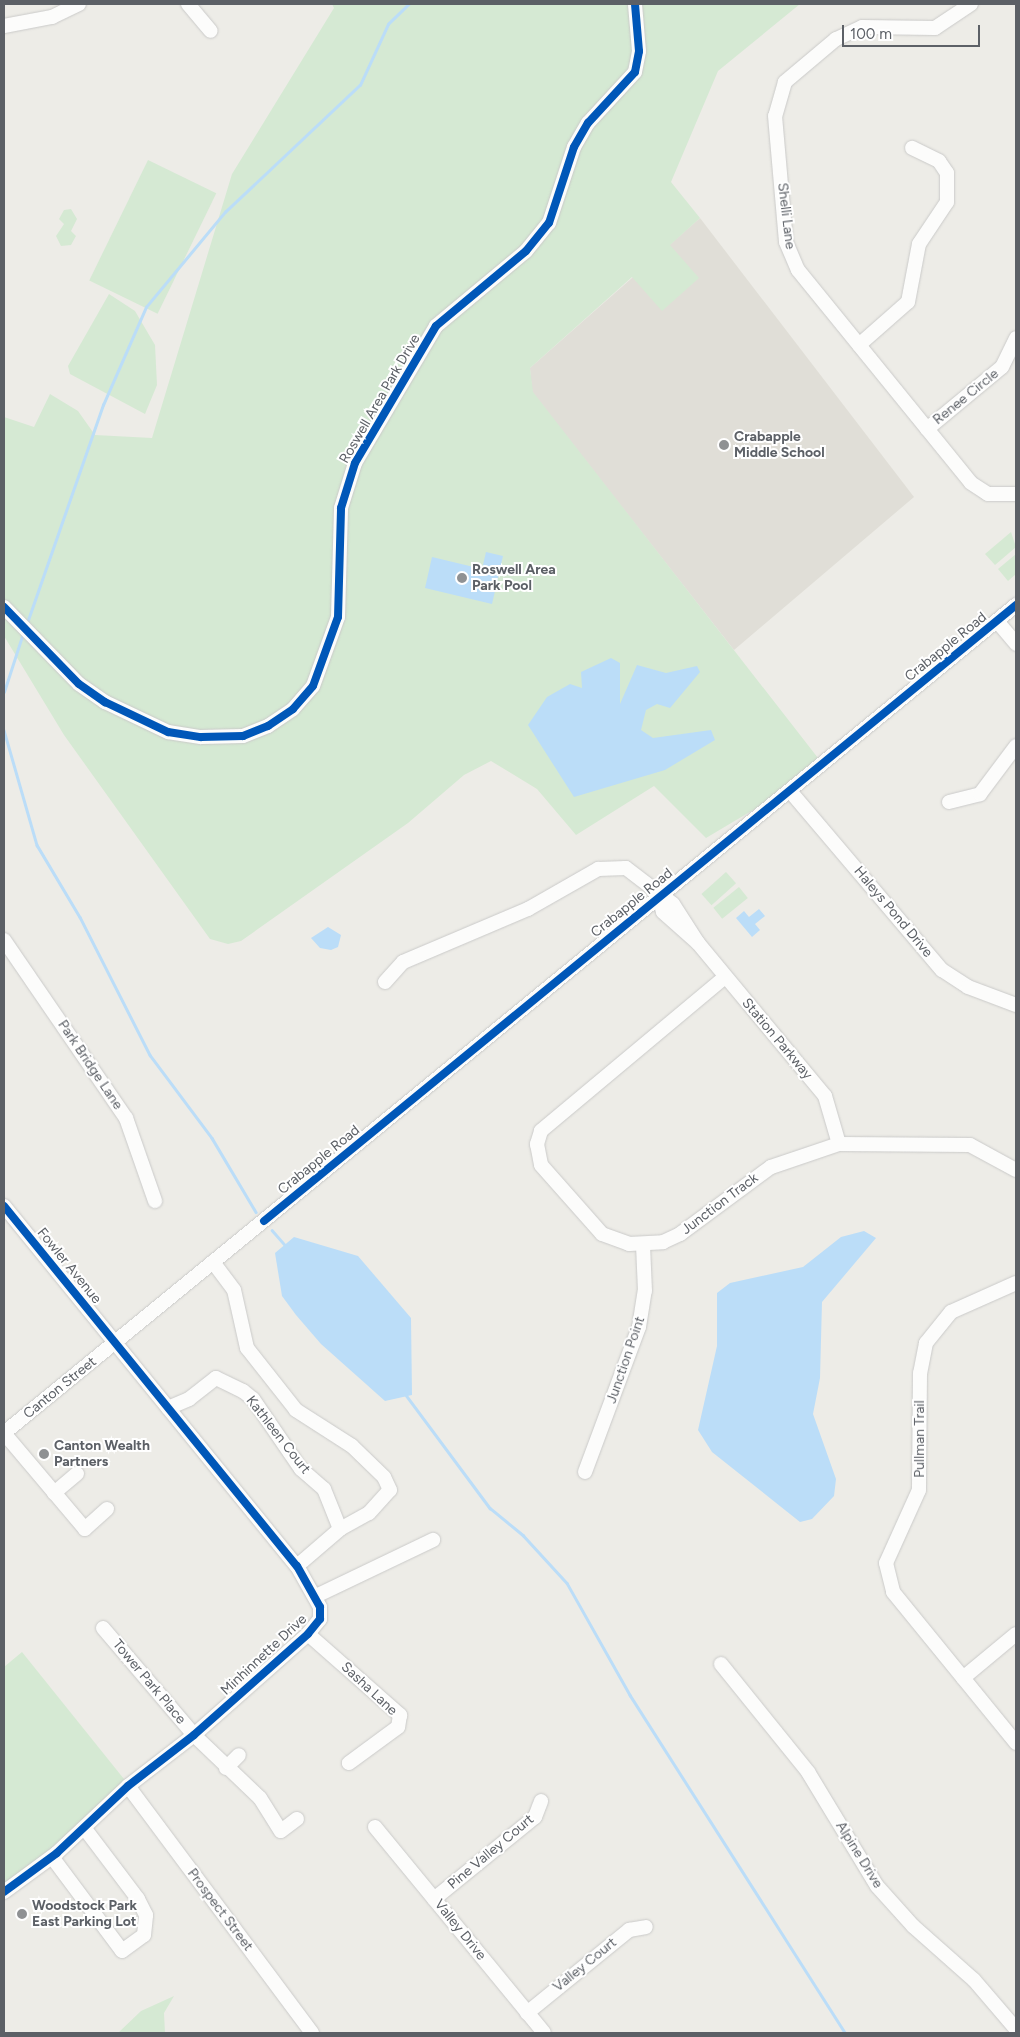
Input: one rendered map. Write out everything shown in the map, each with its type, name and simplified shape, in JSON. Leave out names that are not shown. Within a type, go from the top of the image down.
[{"type":"street","points":[[4,26],[52,17],[79,4]]},
{"type":"street","points":[[188,4],[211,31]]},
{"type":"street","name":"Roswell Area Park Drive","points":[[4,607],[79,684],[105,702],[168,732],[235,737],[268,726],[293,709],[313,686],[338,617],[341,508],[354,463],[436,326],[526,251],[549,223],[574,147],[588,123],[635,72],[639,51],[635,4]]},
{"type":"street","name":"Shelli Lane","points":[[971,4],[935,28],[874,26],[850,31],[792,75],[776,103],[789,252],[858,344],[979,490],[1003,497],[1016,494]]},
{"type":"street","points":[[858,344],[908,302],[919,244],[947,202],[948,181],[939,161],[912,148]]},
{"type":"street","name":"Renee Circle","points":[[927,429],[1002,367],[1016,338]]},
{"type":"street","name":"Crabapple Road","points":[[116,1342],[1016,605]]},
{"type":"street","points":[[998,621],[1016,644]]},
{"type":"street","points":[[950,802],[980,794],[1016,746]]},
{"type":"street","name":"Haleys Pond Drive","points":[[790,791],[942,970],[968,988],[1016,1005]]},
{"type":"street","points":[[385,982],[402,962],[528,909],[598,869],[634,871],[660,896]]},
{"type":"street","name":"Station Parkway","points":[[660,896],[663,912],[698,943],[825,1096],[839,1144]]},
{"type":"street","name":"Park Bridge Lane","points":[[4,940],[126,1118],[155,1201]]},
{"type":"street","name":"Junction Track","points":[[725,977],[549,1121],[537,1144],[542,1165],[589,1224],[614,1240],[643,1245],[680,1234],[771,1167],[839,1144],[962,1144],[986,1150],[1016,1170]]},
{"type":"street","name":"Fowler Avenue","points":[[4,1206],[116,1342]]},
{"type":"street","name":"Junction Point","points":[[586,1472],[639,1328],[644,1291],[643,1245]]},
{"type":"street","points":[[213,1262],[234,1290],[247,1348],[296,1410],[352,1446],[384,1477],[390,1490],[369,1513],[340,1529],[297,1566]]},
{"type":"street","name":"Pullman Trail","points":[[1016,1283],[951,1312],[926,1343],[920,1372],[919,1490],[886,1563],[893,1592],[1016,1743]]},
{"type":"street","name":"Minhinnette Drive","points":[[4,1892],[52,1857],[85,1829],[128,1786],[194,1736],[308,1634],[320,1619],[316,1596],[297,1566],[116,1342]]},
{"type":"street","name":"Canton Street","points":[[4,1433],[116,1342]]},
{"type":"street","name":"Kathleen Court","points":[[168,1408],[189,1399],[216,1378],[253,1399],[288,1453],[324,1489],[340,1529]]},
{"type":"street","points":[[4,1433],[85,1529],[107,1509]]},
{"type":"street","points":[[54,1493],[76,1474]]},
{"type":"street","points":[[316,1596],[433,1540]]},
{"type":"street","name":"Tower Park Place","points":[[104,1628],[194,1736],[260,1798],[281,1831],[297,1818]]},
{"type":"street","name":"Sasha Lane","points":[[308,1634],[400,1716],[398,1727],[350,1763]]},
{"type":"street","points":[[963,1678],[1016,1634]]},
{"type":"street","name":"Alpine Drive","points":[[721,1664],[808,1772],[878,1886],[913,1926],[974,1980],[1016,2029]]},
{"type":"street","points":[[226,1768],[239,1755]]},
{"type":"street","name":"Prospect Street","points":[[128,1786],[312,2033]]},
{"type":"street","name":"Pine Valley Court","points":[[434,1899],[535,1817],[541,1801]]},
{"type":"street","name":"Valley Drive","points":[[375,1827],[544,2033]]},
{"type":"street","points":[[52,1857],[122,1951],[144,1935],[146,1915],[138,1899],[85,1829]]},
{"type":"street","name":"Valley Court","points":[[527,2013],[629,1930],[646,1927]]},
{"type":"shaded area","name":"Crabapple Middle School","points":[[700,218],[914,497],[734,650],[532,392],[530,368]]},
{"type":"green space","points":[[332,4],[800,4],[718,71],[671,182],[700,218],[670,245],[699,278],[662,311],[632,277],[530,368],[533,392],[825,767],[706,838],[654,786],[576,835],[537,789],[491,761],[464,775],[408,823],[241,941],[228,944],[210,939],[64,735],[4,636],[4,417],[34,427],[50,394],[78,411],[95,435],[152,438],[232,174],[334,8]]},
{"type":"green space","points":[[148,160],[216,193],[158,314],[89,280]]},
{"type":"green space","points":[[71,209],[77,219],[71,231],[76,236],[71,245],[61,246],[56,236],[64,224],[59,219],[64,210]]},
{"type":"green space","points":[[109,294],[135,311],[155,345],[157,385],[145,414],[70,374],[68,366]]},
{"type":"green space","points":[[1011,532],[1016,547],[995,565],[985,554]]},
{"type":"green space","points":[[1016,554],[1016,574],[1008,581],[998,569]]},
{"type":"green space","points":[[726,872],[736,883],[712,905],[701,894]]},
{"type":"green space","points":[[739,887],[748,898],[722,919],[713,908]]},
{"type":"green space","points":[[22,1652],[132,1789],[4,1889],[4,1667]]},
{"type":"green space","points":[[174,1996],[164,2013],[165,2033],[118,2033],[141,2011]]},
{"type":"water","name":"Roswell Area Park Pool","points":[[486,552],[503,556],[492,604],[425,588],[432,557],[482,569]]},
{"type":"water","points":[[611,658],[620,663],[620,704],[637,665],[666,673],[697,666],[700,672],[670,708],[657,704],[646,710],[641,730],[653,738],[711,730],[715,740],[665,770],[574,797],[528,725],[547,697],[570,684],[582,688],[581,672]]},
{"type":"water","points":[[759,909],[765,916],[755,924],[760,930],[752,937],[736,918],[744,911],[749,917]]},
{"type":"water","points":[[328,927],[341,935],[338,947],[331,950],[320,948],[311,938]]},
{"type":"water","points":[[864,1231],[876,1238],[822,1302],[820,1378],[813,1414],[836,1479],[834,1496],[812,1519],[800,1522],[712,1452],[698,1430],[717,1346],[717,1293],[730,1283],[803,1267],[841,1237]]},
{"type":"water","points":[[294,1237],[358,1256],[411,1318],[412,1395],[385,1401],[321,1344],[296,1315],[282,1296],[275,1253]]},
{"type":"waterway","points":[[27,623],[103,405],[146,307],[225,212],[360,85],[388,24],[409,4]]},
{"type":"waterway","points":[[4,692],[23,633]]},
{"type":"waterway","points":[[4,730],[37,845],[80,917],[150,1055],[212,1138],[256,1212]]},
{"type":"waterway","points":[[272,1230],[286,1246]]},
{"type":"waterway","points":[[406,1395],[490,1508],[523,1535],[567,1583],[630,1695],[845,2033]]},
{"type":"cycle path","points":[[4,607],[79,684],[105,702],[168,732],[201,737],[243,736],[268,726],[293,709],[313,686],[338,617],[341,508],[355,463],[436,326],[526,251],[549,223],[574,147],[588,123],[635,72],[639,51],[635,4]]},
{"type":"cycle path","points":[[264,1221],[1016,605]]},
{"type":"cycle path","points":[[4,1206],[297,1566],[320,1607],[320,1619],[308,1634],[194,1735],[128,1786],[57,1853],[4,1892]]},
{"type":"place","name":"Crabapple Middle School","points":[[724,445]]},
{"type":"place","name":"Roswell Area Park Pool","points":[[462,578]]},
{"type":"place","name":"Canton Wealth Partners","points":[[44,1454]]},
{"type":"place","name":"Woodstock Park East Parking Lot","points":[[22,1914]]}]
